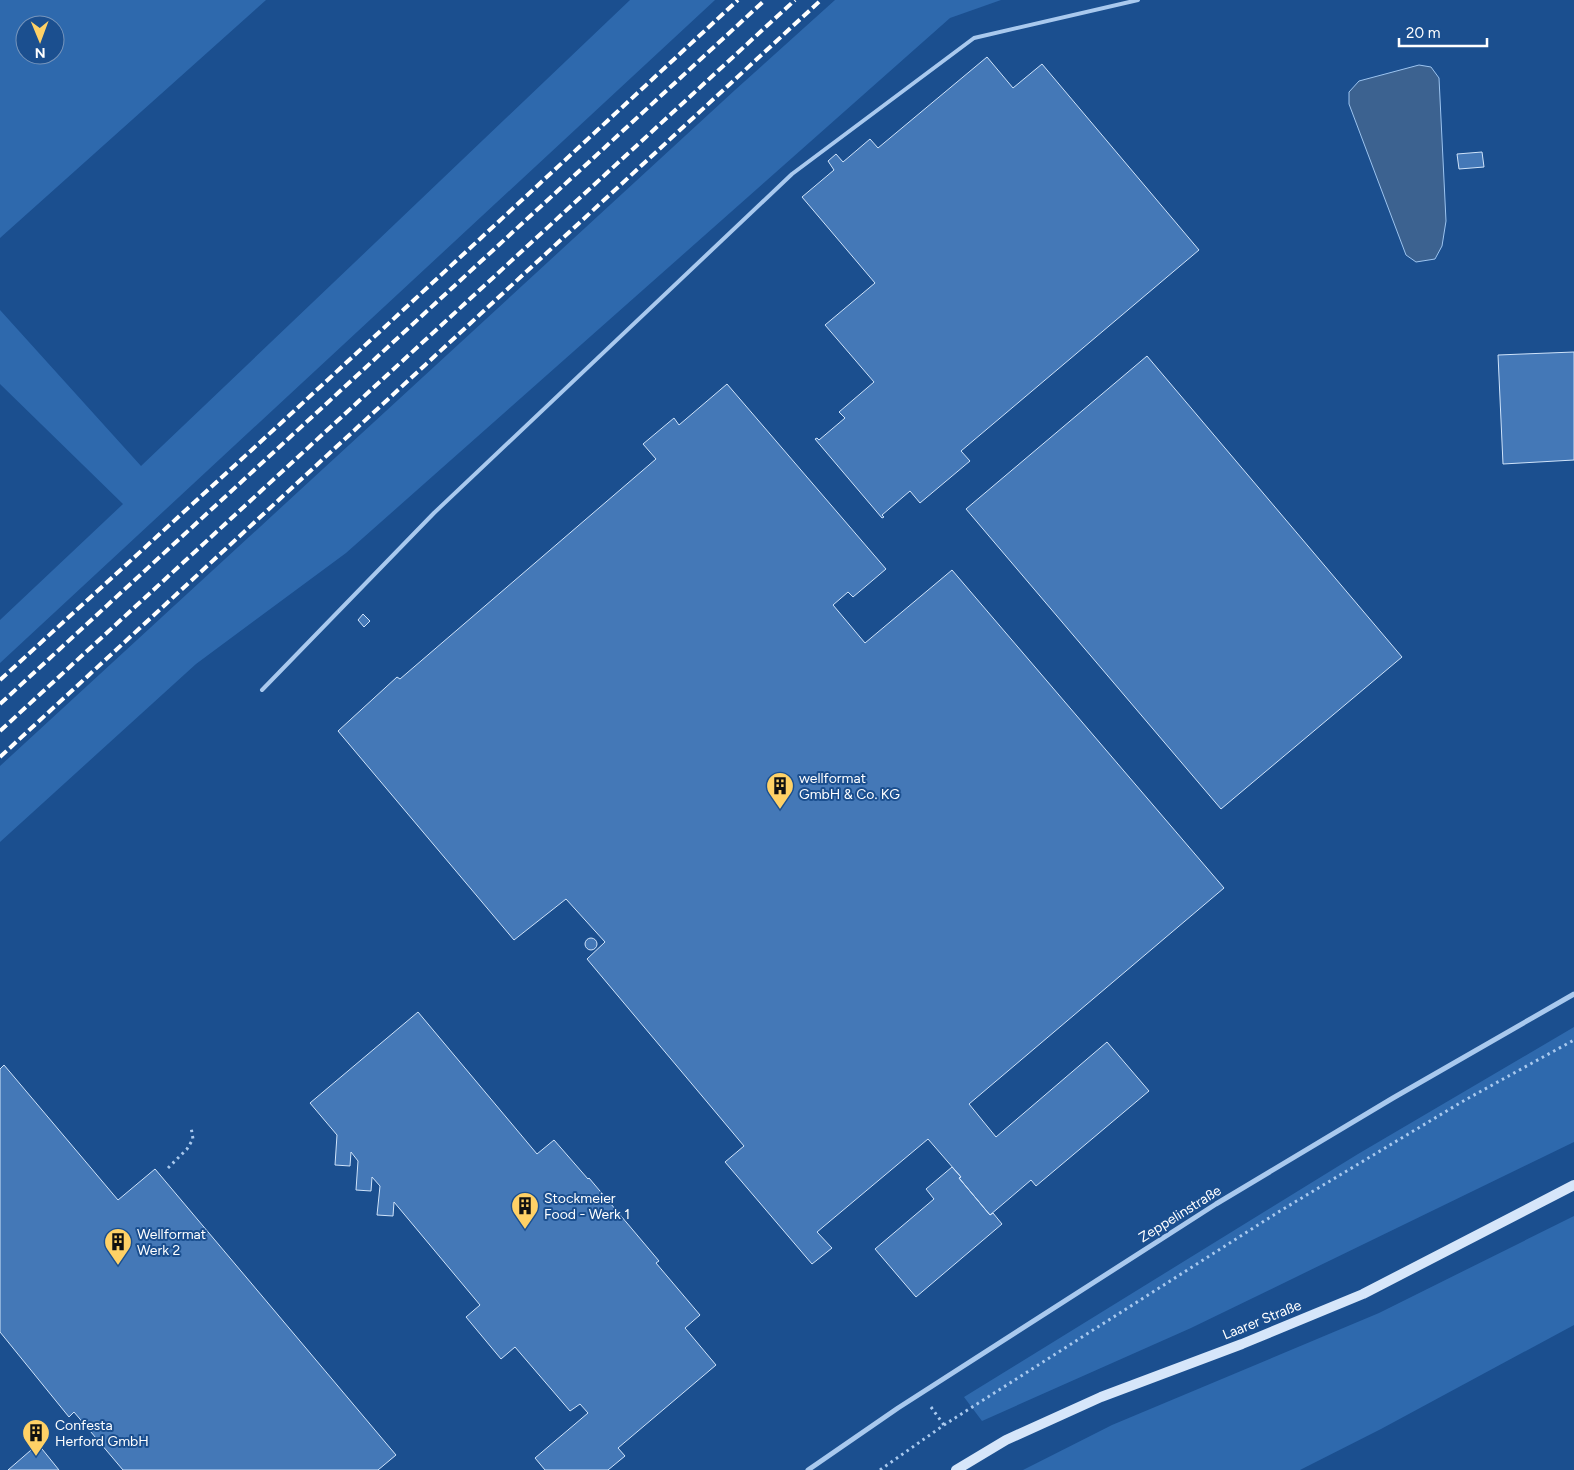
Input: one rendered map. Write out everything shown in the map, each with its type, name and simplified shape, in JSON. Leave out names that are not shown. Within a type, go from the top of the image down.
[{"type":"main road","name":"Laarer Straße","points":[[956,1470],[1006,1440],[1101,1398],[1242,1344],[1363,1294],[1574,1185]]},
{"type":"street","name":"Zeppelinstraße","points":[[808,1470],[898,1408],[1216,1204],[1393,1098],[1574,994]]},
{"type":"lane","points":[[262,690],[434,512],[792,174],[974,38],[1138,0]]},
{"type":"path","points":[[880,1470],[944,1425],[1280,1211],[1465,1100],[1574,1040]]},
{"type":"path","points":[[168,1168],[194,1139],[191,1127]]},
{"type":"shaded area","points":[[0,0],[266,0],[0,238]]},
{"type":"shaded area","points":[[630,0],[715,0],[0,663],[0,620],[123,504],[0,384],[0,310],[141,466]]},
{"type":"shaded area","points":[[835,0],[1001,0],[950,18],[346,553],[196,664],[0,842],[0,766]]},
{"type":"shaded area","points":[[1419,65],[1431,67],[1439,78],[1446,221],[1442,246],[1435,259],[1416,262],[1406,255],[1349,104],[1349,92],[1359,81]]},
{"type":"shaded area","points":[[1574,1027],[1574,1142],[1191,1328],[982,1421],[964,1397],[1358,1154]]},
{"type":"shaded area","points":[[1574,1216],[1574,1325],[1381,1429],[1300,1470],[1023,1470],[1112,1425],[1379,1313]]},
{"type":"building","points":[[987,57],[1013,88],[1042,64],[1199,250],[961,451],[970,461],[920,503],[910,491],[882,515],[884,517],[882,518],[815,439],[819,440],[845,418],[839,412],[874,382],[825,325],[875,283],[802,197],[834,170],[828,161],[836,154],[843,162],[870,139],[878,148]]},
{"type":"building","points":[[1482,152],[1484,167],[1459,169],[1457,154]]},
{"type":"building","points":[[1574,352],[1574,460],[1503,464],[1498,355]]},
{"type":"building","points":[[1147,356],[1402,657],[1221,809],[966,509]]},
{"type":"building","name":"wellformat GmbH & Co. KG","points":[[727,384],[886,569],[853,597],[848,592],[833,605],[865,643],[952,570],[1224,888],[969,1104],[996,1137],[1107,1042],[1149,1091],[1036,1186],[1031,1180],[990,1215],[959,1178],[961,1177],[928,1139],[817,1232],[832,1248],[812,1264],[725,1162],[744,1146],[587,959],[605,942],[566,899],[514,940],[338,731],[397,677],[400,679],[656,459],[643,444],[674,418],[679,425]]},
{"type":"building","points":[[363,614],[370,621],[364,627],[358,620]]},
{"type":"building","points":[[589,938],[593,938],[597,944],[593,950],[589,950],[585,946],[585,942]]},
{"type":"building","name":"Stockmeier Food - Werk 1","points":[[418,1012],[537,1154],[554,1140],[589,1178],[659,1261],[656,1263],[700,1315],[685,1328],[716,1365],[618,1448],[625,1456],[608,1470],[545,1470],[535,1458],[588,1413],[580,1404],[570,1411],[515,1347],[501,1359],[466,1317],[480,1305],[394,1202],[393,1216],[377,1215],[380,1186],[372,1177],[371,1191],[356,1190],[358,1161],[351,1152],[350,1166],[335,1165],[337,1135],[310,1103]]},
{"type":"building","name":"Wellformat Werk 2","points":[[4,1065],[118,1200],[155,1169],[396,1455],[378,1470],[123,1470],[74,1412],[69,1417],[0,1332],[0,1069]]},
{"type":"building","points":[[952,1167],[990,1215],[993,1213],[1002,1224],[916,1297],[875,1249],[934,1199],[926,1189]]},
{"type":"building","name":"Confesta Herford GmbH","points":[[38,1444],[59,1470],[8,1470]]},
{"type":"railway","points":[[0,680],[738,0]]},
{"type":"railway","points":[[0,704],[765,0]]},
{"type":"railway","points":[[0,731],[795,0]]},
{"type":"railway","points":[[0,757],[821,0]]},
{"type":"place","name":"wellformat GmbH & Co. KG","points":[[780,810]]},
{"type":"place","name":"Stockmeier Food - Werk 1","points":[[525,1230]]},
{"type":"place","name":"Wellformat Werk 2","points":[[118,1266]]},
{"type":"place","name":"Confesta Herford GmbH","points":[[36,1457]]}]
